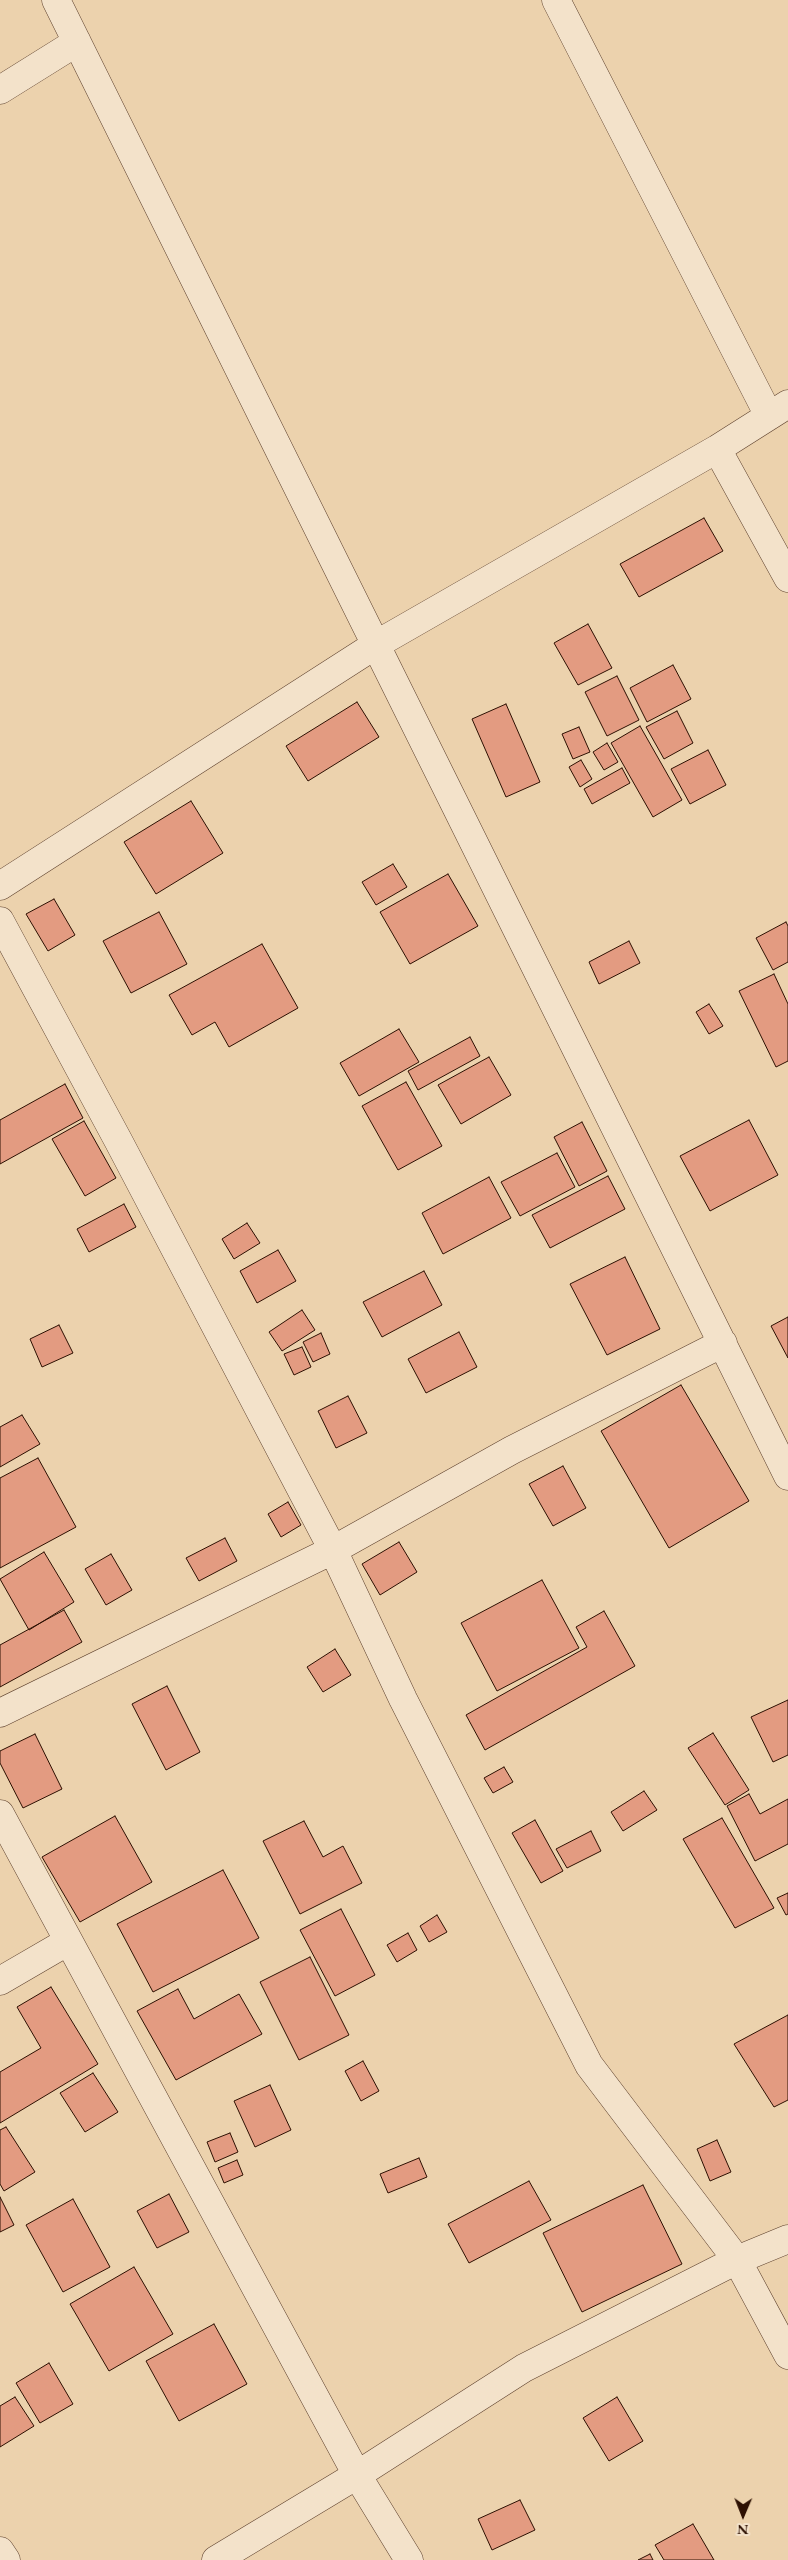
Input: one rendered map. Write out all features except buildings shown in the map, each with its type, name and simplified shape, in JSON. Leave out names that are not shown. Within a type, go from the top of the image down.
[{"type":"street","points":[[56,0],[377,644],[566,1032],[788,1476]]},
{"type":"street","points":[[0,886],[377,644],[717,449],[779,410],[556,0]]},
{"type":"street","points":[[0,90],[78,42]]},
{"type":"street","points":[[717,449],[788,578]]},
{"type":"street","points":[[0,921],[119,1142],[333,1550],[403,1699],[589,2065],[737,2260],[788,2355]]},
{"type":"street","points":[[0,1713],[333,1550],[512,1450],[723,1343]]},
{"type":"street","points":[[0,1814],[67,1942],[357,2475],[410,2560]]},
{"type":"street","points":[[0,1981],[67,1942]]},
{"type":"street","points":[[216,2560],[357,2475],[524,2368],[737,2260],[788,2239]]},
{"type":"street","points":[[0,2551],[6,2560]]}]
